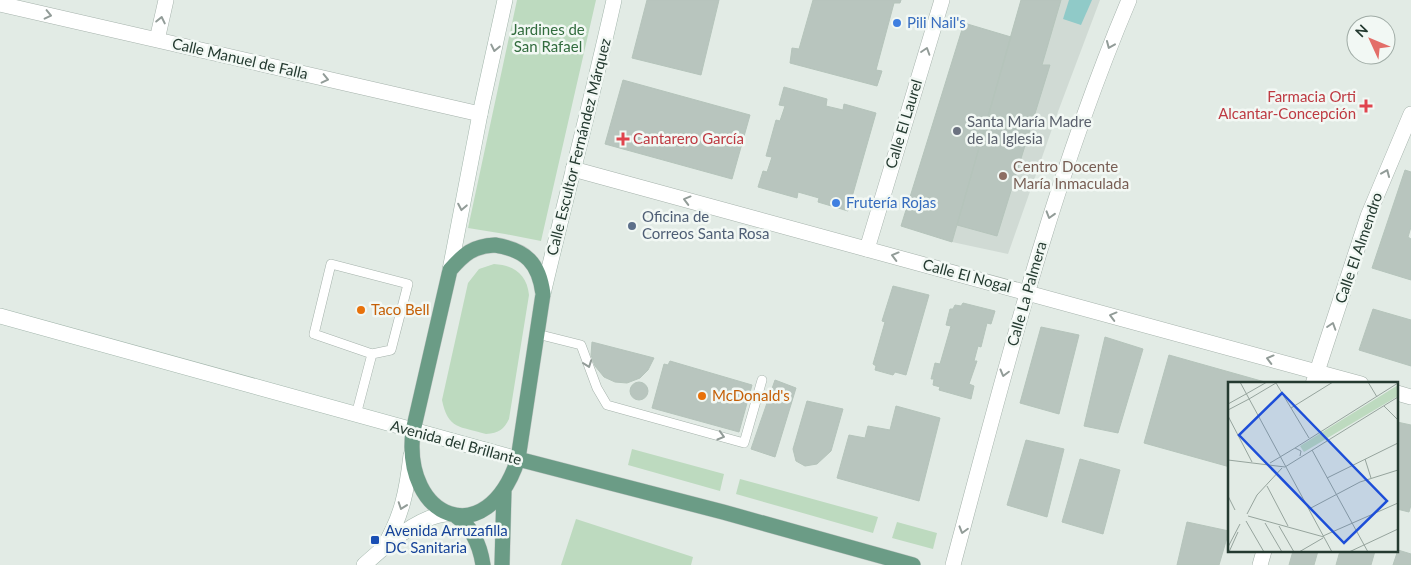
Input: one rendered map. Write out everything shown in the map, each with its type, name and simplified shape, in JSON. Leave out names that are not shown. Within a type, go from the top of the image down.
[{"type":"main road","points":[[452,515],[468,515],[481,511],[492,504],[504,490],[518,459],[543,294],[541,282],[532,262],[524,254],[514,249],[495,245],[476,248],[466,253],[450,270],[413,436],[414,464],[423,491],[437,509],[452,515],[470,528],[476,539],[483,565]]},
{"type":"main road","name":"Avenida del Brillante","points":[[518,459],[723,512],[914,565]]},
{"type":"main road","points":[[502,565],[504,490]]},
{"type":"street","points":[[157,40],[166,0]]},
{"type":"street","points":[[450,270],[480,114],[505,0]]},
{"type":"street","name":"Calle Escultor Fernández Márquez","points":[[543,294],[591,103],[614,0]]},
{"type":"street","name":"Calle El Laurel","points":[[867,249],[942,0]]},
{"type":"street","name":"Calle La Palmera","points":[[953,565],[1026,292],[1060,183],[1106,53],[1129,0]]},
{"type":"street","name":"Calle Manuel de Falla","points":[[0,4],[480,114]]},
{"type":"street","name":"Calle El Almendro","points":[[1315,378],[1368,216],[1411,114]]},
{"type":"street","name":"Calle El Nogal","points":[[573,169],[1026,292],[1315,378],[1346,382]]},
{"type":"street","name":"Avenida del Brillante","points":[[0,316],[356,415],[413,436],[518,459]]},
{"type":"street","points":[[1398,393],[1411,397]]},
{"type":"street","points":[[383,548],[404,504],[413,436]]},
{"type":"street","points":[[364,565],[383,548],[427,519],[438,514],[452,515]]},
{"type":"street","points":[[1260,565],[1264,552]]},
{"type":"lane","points":[[332,264],[408,284],[391,350],[372,354],[314,334],[332,264]]},
{"type":"lane","points":[[537,334],[581,345],[597,388],[607,405],[744,443],[762,380]]},
{"type":"lane","points":[[356,415],[372,354]]},
{"type":"shaded area","name":"Centro Docente María Inmaculada","points":[[1021,0],[1100,0],[1008,254],[952,242]]},
{"type":"green space","name":"Jardines de San Rafael","points":[[517,0],[596,0],[541,241],[468,228]]},
{"type":"green space","points":[[494,264],[507,266],[518,272],[525,281],[529,295],[509,419],[500,430],[486,434],[462,428],[452,422],[448,417],[442,400],[468,283],[479,269]]},
{"type":"green space","points":[[632,449],[724,474],[720,491],[628,465]]},
{"type":"green space","points":[[740,479],[878,517],[873,533],[736,494]]},
{"type":"green space","points":[[576,519],[693,557],[691,565],[561,565]]},
{"type":"green space","points":[[897,522],[937,533],[933,549],[892,538]]},
{"type":"water","points":[[1069,0],[1092,0],[1081,25],[1063,19]]},
{"type":"building","points":[[647,0],[719,0],[701,75],[632,58]]},
{"type":"building","points":[[813,0],[901,0],[900,3],[894,3],[876,70],[882,71],[877,86],[790,63],[792,48],[799,49]]},
{"type":"building","points":[[1021,0],[1061,0],[1042,65],[1050,65],[997,236],[957,225]]},
{"type":"building","name":"Santa María Madre de la Iglesia","points":[[964,23],[1011,37],[952,242],[901,226]]},
{"type":"building","points":[[623,80],[750,115],[732,179],[605,144]]},
{"type":"building","points":[[784,87],[827,99],[826,106],[843,110],[844,104],[876,113],[848,211],[818,202],[819,198],[798,192],[797,198],[758,187],[763,171],[767,172],[772,157],[766,156],[776,120],[780,121],[785,106],[779,105]]},
{"type":"building","points":[[1405,170],[1411,172],[1411,227],[1408,237],[1411,239],[1411,280],[1372,268]]},
{"type":"building","points":[[893,286],[929,295],[906,375],[895,372],[893,375],[875,370],[876,366],[873,364],[885,322],[882,321]]},
{"type":"building","points":[[963,303],[995,311],[991,324],[987,323],[981,347],[978,346],[974,361],[977,361],[969,384],[974,386],[971,399],[939,390],[940,387],[933,385],[934,379],[931,379],[935,363],[940,364],[951,326],[946,325],[950,309],[953,309],[955,305],[961,306]]},
{"type":"building","points":[[1373,309],[1411,320],[1411,366],[1359,350]]},
{"type":"building","points":[[1041,327],[1079,335],[1059,414],[1020,403]]},
{"type":"building","points":[[1105,337],[1143,349],[1118,433],[1084,426]]},
{"type":"building","points":[[592,342],[654,358],[648,370],[640,378],[627,383],[615,382],[604,377],[595,366],[591,355]]},
{"type":"building","points":[[1169,355],[1265,382],[1228,382],[1228,466],[1144,443]]},
{"type":"building","name":"McDonald's","points":[[670,361],[752,385],[739,432],[652,408],[664,364],[668,365]]},
{"type":"building","points":[[775,380],[796,388],[775,457],[751,449]]},
{"type":"building","points":[[639,382],[645,385],[648,391],[645,397],[639,400],[633,397],[630,391],[633,385]]},
{"type":"building","points":[[807,401],[843,409],[831,451],[817,464],[805,466],[796,461],[793,449]]},
{"type":"building","points":[[896,406],[940,418],[919,501],[837,478],[849,435],[865,438],[868,426],[890,430]]},
{"type":"building","points":[[1398,422],[1411,425],[1411,505],[1409,512],[1398,509]]},
{"type":"building","points":[[1026,440],[1064,449],[1047,517],[1007,505]]},
{"type":"building","points":[[1080,459],[1120,470],[1103,534],[1062,522]]},
{"type":"building","points":[[1187,522],[1228,531],[1219,565],[1177,565]]},
{"type":"building","points":[[1398,550],[1411,554],[1411,565],[1393,565]]},
{"type":"building","points":[[1293,552],[1318,552],[1314,565],[1289,565]]},
{"type":"building","points":[[1340,552],[1375,552],[1371,565],[1336,565]]},
{"type":"place","name":"Pili Nail's","points":[[897,23]]},
{"type":"place","name":"Farmacia Orti Alcantar-Concepción","points":[[1366,106]]},
{"type":"place","name":"Santa María Madre de la Iglesia","points":[[957,131]]},
{"type":"place","name":"Cantarero García","points":[[623,139]]},
{"type":"place","name":"Centro Docente María Inmaculada","points":[[1003,176]]},
{"type":"place","name":"Frutería Rojas","points":[[836,203]]},
{"type":"place","name":"Oficina de Correos Santa Rosa","points":[[632,226]]},
{"type":"place","name":"Taco Bell","points":[[361,310]]},
{"type":"place","name":"McDonald's","points":[[702,396]]},
{"type":"place","name":"Avenida Arruzafilla DC Sanitaria","points":[[375,540]]}]
